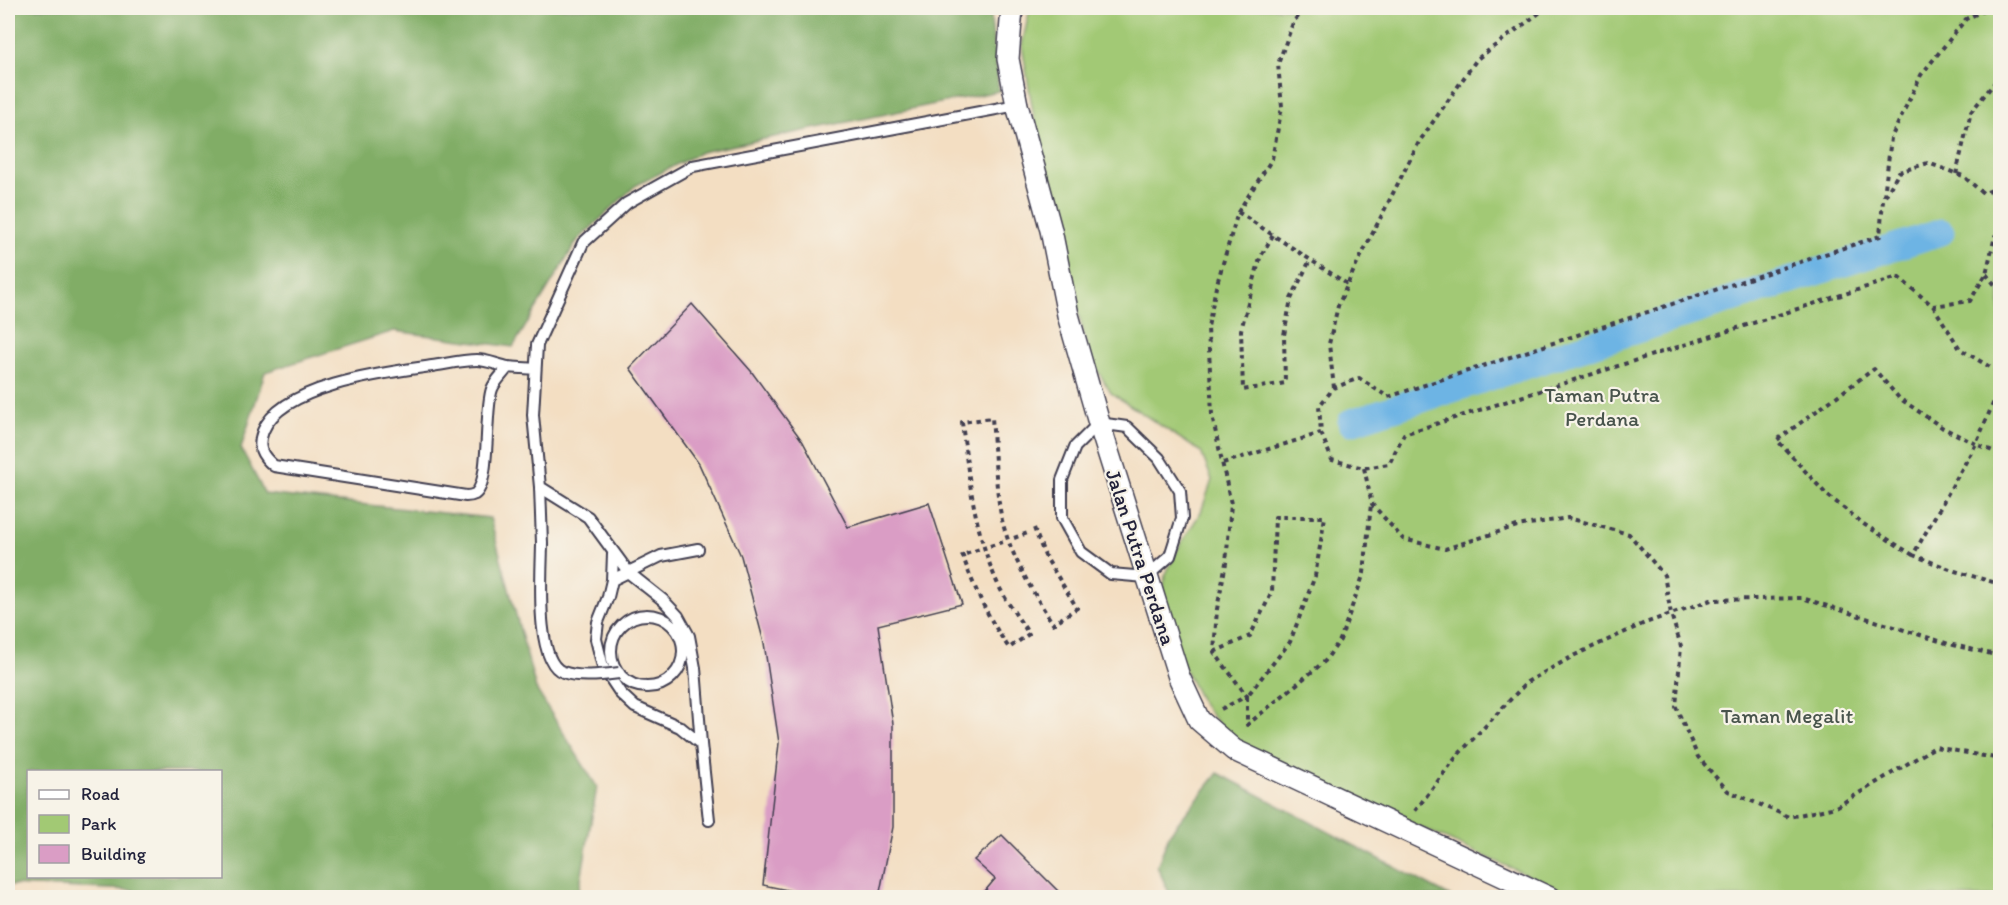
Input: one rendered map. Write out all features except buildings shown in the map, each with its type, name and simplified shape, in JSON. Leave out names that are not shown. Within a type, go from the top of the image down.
[{"type":"street","name":"Jalan Putra Perdana","points":[[1012,8],[1008,59],[1017,105],[1051,230],[1068,315],[1146,577],[1179,677],[1199,720],[1234,750],[1550,897]]},
{"type":"lane","points":[[619,674],[611,656],[613,637],[624,622],[641,614],[661,616],[676,628],[683,645],[682,664],[670,679],[653,687],[634,685],[619,674],[581,675],[562,672],[554,666],[549,657],[542,635],[540,487],[532,415],[537,345],[583,243],[627,203],[693,166],[1017,105]]},
{"type":"lane","points":[[508,367],[492,388],[488,409],[488,440],[480,488],[474,495],[466,496],[273,466],[262,455],[259,441],[266,424],[285,406],[315,390],[407,369],[477,360],[508,367],[535,369]]},
{"type":"lane","points":[[1099,423],[1127,427],[1159,458],[1180,491],[1182,518],[1170,556],[1146,577],[1112,574],[1088,558],[1081,552],[1062,518],[1062,480],[1075,447],[1099,423]]},
{"type":"lane","points":[[540,487],[588,517],[629,573],[663,600],[678,616],[689,636],[695,668],[708,820]]},
{"type":"lane","points":[[612,580],[661,556],[698,549]]},
{"type":"lane","points":[[613,554],[612,580],[598,622],[596,639],[603,667],[621,694],[634,707],[680,727],[701,744]]},
{"type":"path","points":[[1310,8],[1294,20],[1278,63],[1282,106],[1272,159],[1238,212],[1216,287],[1208,327],[1212,415],[1231,504],[1226,563],[1217,609],[1214,652],[1247,696],[1247,725],[1325,661],[1340,640],[1364,573],[1372,504],[1364,468]]},
{"type":"path","points":[[1334,388],[1329,344],[1338,306],[1419,142],[1477,59],[1546,8]]},
{"type":"path","points":[[1988,8],[1966,19],[1921,75],[1891,138],[1880,236],[1388,397],[1359,378],[1334,388],[1319,406],[1321,433],[1332,460],[1364,468],[1389,464],[1404,434],[1898,277],[1933,306],[1960,349],[2001,373]]},
{"type":"path","points":[[1956,174],[1971,112],[2001,76]]},
{"type":"path","points":[[1883,200],[1899,172],[1928,163],[1963,176],[1983,193],[2001,188]]},
{"type":"path","points":[[1238,212],[1347,284]]},
{"type":"path","points":[[1273,235],[1260,258],[1241,330],[1244,390],[1285,383],[1284,335],[1291,299],[1310,260]]},
{"type":"path","points":[[1933,306],[1970,301],[1986,274],[1995,236],[2001,235]]},
{"type":"path","points":[[1986,274],[2001,291]]},
{"type":"path","points":[[2001,454],[1943,428],[1899,398],[1874,369],[1777,440],[1826,494],[1865,525],[1913,555],[1955,571],[2001,584]]},
{"type":"path","points":[[1913,555],[1976,444],[2001,387]]},
{"type":"path","points":[[980,549],[964,554],[974,588],[989,619],[1009,648],[1029,634],[994,576],[971,490],[962,422],[992,418],[998,496],[1003,523],[1020,567],[1053,624],[1077,608],[1045,556],[1034,528]]},
{"type":"path","points":[[1223,463],[1321,433]]},
{"type":"path","points":[[1372,504],[1403,539],[1445,549],[1517,526],[1568,518],[1629,534],[1664,574],[1671,614],[1681,646],[1676,707],[1698,757],[1728,791],[1789,817],[1836,807],[1935,747],[2001,759]]},
{"type":"path","points":[[1199,720],[1247,696],[1290,642],[1315,576],[1325,517],[1275,517],[1272,592],[1250,636],[1214,652]]},
{"type":"path","points":[[1014,538],[1028,533]]},
{"type":"path","points":[[990,546],[1005,541]]},
{"type":"path","points":[[1402,829],[1456,756],[1527,682],[1575,655],[1645,623],[1711,600],[1802,598],[1948,644],[2001,656]]},
{"type":"green space","points":[[8,8],[992,8],[991,20],[999,91],[701,152],[635,186],[577,241],[513,347],[394,331],[265,372],[241,448],[265,494],[490,518],[536,689],[597,787],[578,897],[134,898],[133,890],[8,885]]},
{"type":"green space","name":"Taman Putra Perdana","points":[[1030,8],[2000,8],[2000,897],[1576,897],[1270,760],[1227,734],[1203,705],[1178,656],[1162,604],[1165,576],[1178,548],[1201,512],[1212,480],[1201,452],[1111,393],[1090,358],[1045,183],[1022,45]]},
{"type":"green space","points":[[1218,773],[1451,897],[1171,897],[1157,866],[1170,833]]},
{"type":"waterway","points":[[1351,422],[1941,232]]},
{"type":"park label","name":"Taman Megalit","points":[[1787,715]]}]
